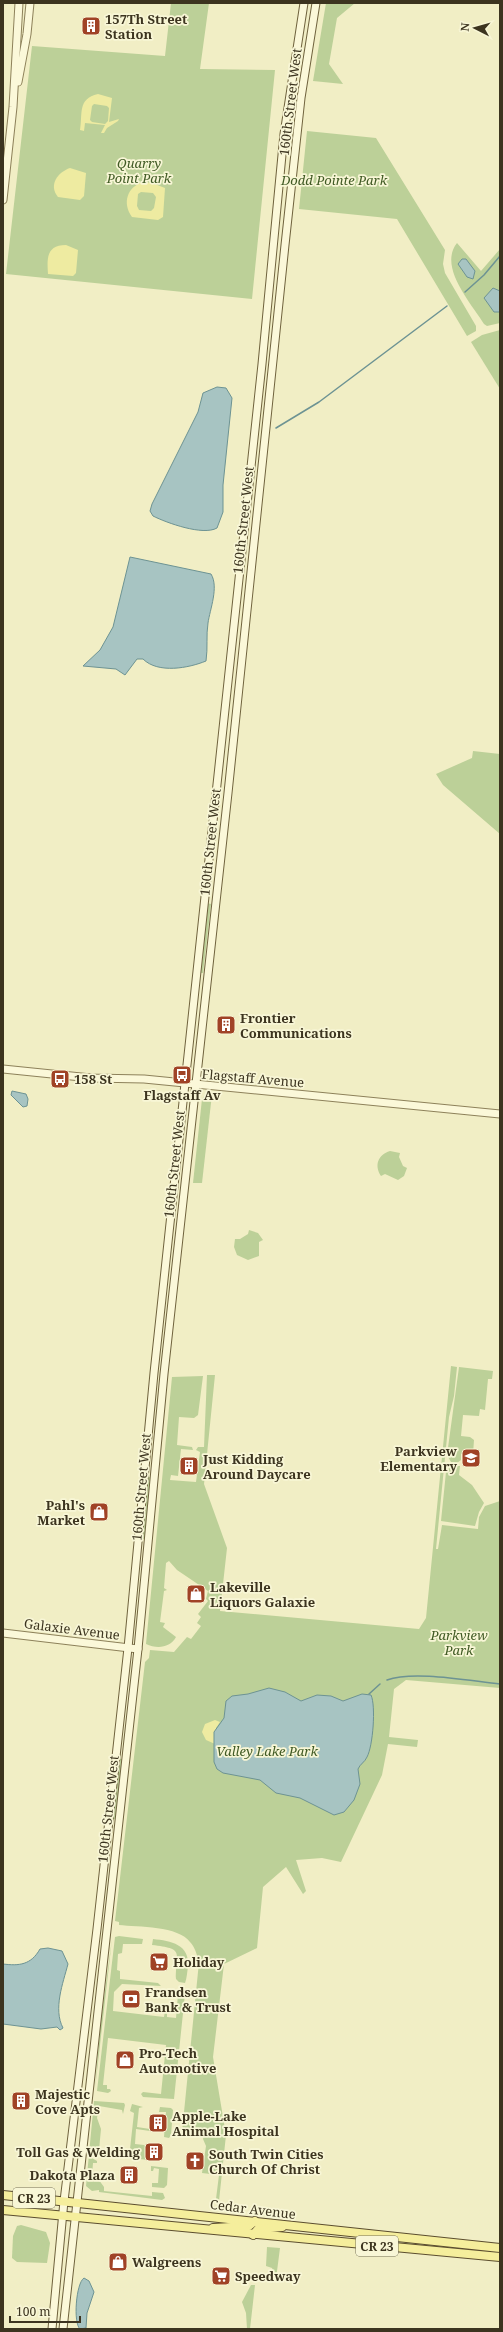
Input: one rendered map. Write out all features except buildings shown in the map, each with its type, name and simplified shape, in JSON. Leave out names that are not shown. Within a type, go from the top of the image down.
[{"type":"main road","points":[[3,200],[13,107],[19,3]]},
{"type":"main road","points":[[13,107],[27,34],[30,3]]},
{"type":"main road","name":"160th Street West","points":[[52,2329],[64,2201],[95,1945],[128,1648],[147,1440],[263,356],[284,134],[304,3]]},
{"type":"main road","name":"160th Street West","points":[[63,2329],[138,1649],[152,1487],[296,144],[312,23],[317,3]]},
{"type":"main road","name":"Flagstaff Avenue","points":[[3,1069],[91,1078],[144,1079],[500,1114]]},
{"type":"main road","name":"Galaxie Avenue","points":[[3,1633],[138,1649]]},
{"type":"main road","name":"Cedar Avenue","points":[[3,2195],[500,2248]]},
{"type":"main road","name":"Cedar Avenue","points":[[3,2210],[253,2235],[500,2257]]},
{"type":"main road","points":[[205,2230],[218,2226],[249,2226],[255,2221]]},
{"type":"main road","points":[[253,2235],[260,2229],[293,2226]]},
{"type":"green space","name":"Quarry Point Park","points":[[171,3],[209,3],[200,69],[275,70],[252,299],[6,274],[32,46],[165,56]]},
{"type":"green space","points":[[326,3],[355,3],[337,18],[329,64],[343,84],[313,81]]},
{"type":"green space","name":"Dodd Pointe Park","points":[[307,131],[376,138],[445,250],[443,264],[445,273],[476,326],[476,331],[467,336],[397,219],[299,209]]},
{"type":"green space","points":[[457,243],[481,271],[500,249],[500,323],[487,326],[484,324],[458,285],[451,263],[452,253]]},
{"type":"green space","points":[[500,330],[500,389],[471,342],[482,335]]},
{"type":"green space","points":[[473,751],[500,754],[500,834],[443,785],[436,774],[472,758]]},
{"type":"green space","points":[[207,903],[211,904],[203,973],[200,973]]},
{"type":"green space","points":[[212,1094],[202,1183],[193,1183],[202,1099],[205,1095]]},
{"type":"green space","points":[[390,1151],[400,1153],[399,1157],[403,1166],[407,1168],[404,1176],[398,1180],[385,1174],[381,1176],[379,1172],[378,1161],[383,1155]]},
{"type":"green space","points":[[249,1230],[258,1233],[263,1240],[259,1242],[259,1256],[248,1260],[237,1255],[234,1247],[235,1239],[240,1239],[248,1234]]},
{"type":"green space","name":"Valley Lake Park","points":[[451,1366],[457,1367],[454,1396],[449,1417],[436,1549],[438,1549],[442,1525],[478,1529],[479,1517],[485,1506],[500,1501],[500,1688],[406,1680],[394,1689],[389,1737],[418,1740],[417,1747],[388,1744],[382,1775],[341,1862],[322,1858],[296,1860],[306,1891],[303,1894],[286,1867],[263,1887],[257,1948],[224,1964],[213,2057],[226,2135],[219,2201],[216,2199],[219,2175],[202,2173],[206,2146],[203,2139],[205,2130],[187,2128],[185,2132],[182,2132],[199,1962],[196,1951],[185,1937],[177,1933],[158,1928],[119,1925],[119,1922],[115,1921],[145,1662],[149,1658],[150,1650],[174,1652],[187,1637],[191,1639],[201,1626],[197,1623],[201,1617],[198,1614],[208,1601],[206,1599],[208,1591],[177,1570],[169,1561],[166,1563],[164,1588],[167,1590],[164,1591],[160,1622],[165,1623],[163,1627],[176,1637],[167,1645],[159,1647],[146,1644],[172,1377],[203,1376],[198,1415],[194,1418],[179,1417],[177,1445],[192,1447],[193,1450],[181,1449],[178,1476],[171,1475],[170,1480],[196,1482],[200,1452],[196,1450],[198,1447],[204,1447],[207,1375],[215,1375],[204,1484],[227,1548],[220,1611],[419,1629],[426,1618]]},
{"type":"green space","points":[[459,1367],[493,1371],[492,1379],[488,1379],[485,1410],[480,1409],[479,1416],[463,1415],[461,1436],[470,1437],[474,1440],[473,1454],[461,1454],[461,1460],[457,1463],[451,1462],[447,1455]]},
{"type":"green space","points":[[451,1466],[460,1466],[459,1475],[472,1485],[484,1503],[479,1512],[475,1526],[441,1521],[446,1472]]},
{"type":"green space","points":[[146,1477],[150,1477],[145,1539],[142,1539]]},
{"type":"green space","points":[[119,1759],[122,1759],[116,1819],[112,1819]]},
{"type":"green space","points":[[119,1936],[143,1939],[142,1944],[123,1944],[122,1953],[118,1954],[117,1970],[120,1971],[120,1979],[158,1983],[161,1986],[122,1984],[114,1992],[113,2011],[164,2017],[165,2011],[167,2010],[167,2017],[176,2018],[178,1994],[182,1991],[185,1994],[174,2099],[143,2097],[141,2094],[143,2092],[161,2094],[166,2045],[108,2038],[103,2085],[107,2085],[107,2089],[110,2089],[111,2091],[108,2093],[97,2091],[115,1937]]},
{"type":"green space","points":[[112,1939],[95,2089],[101,2020]]},
{"type":"green space","points":[[153,1939],[178,1945],[186,1953],[188,1967],[185,1983],[179,1982],[176,1979],[177,1957],[174,1950],[163,1946],[152,1945]]},
{"type":"green space","points":[[94,2101],[124,2103],[125,2105],[123,2114],[122,2110],[99,2106],[97,2118],[101,2129],[99,2150],[113,2152],[112,2156],[91,2154],[90,2157],[97,2161],[97,2163],[93,2163],[92,2176],[96,2176],[104,2187],[104,2191],[152,2196],[152,2192],[163,2193],[165,2198],[162,2200],[99,2192],[99,2190],[92,2191],[86,2186]]},
{"type":"green space","points":[[132,2104],[143,2107],[139,2108],[137,2127],[150,2129],[150,2131],[136,2129],[135,2144],[144,2145],[146,2147],[145,2156],[160,2158],[160,2161],[117,2157],[120,2153],[126,2153],[130,2149],[134,2113],[130,2111]]},
{"type":"green space","points":[[160,2107],[171,2108],[173,2110],[171,2135],[169,2138],[164,2137],[166,2112],[159,2112]]},
{"type":"green space","points":[[151,2166],[168,2168],[167,2185],[164,2188],[152,2187],[152,2183],[158,2183],[159,2169],[154,2168],[153,2171],[151,2171]]},
{"type":"green space","points":[[21,2225],[46,2232],[50,2243],[47,2263],[17,2262],[12,2258],[13,2236],[17,2226]]},
{"type":"green space","points":[[346,2239],[500,2251],[500,2253]]},
{"type":"green space","points":[[267,2247],[280,2248],[276,2279],[272,2268],[266,2266]]},
{"type":"green space","points":[[251,2285],[255,2285],[250,2329],[247,2329],[246,2313],[242,2302]]},
{"type":"sand","points":[[98,94],[112,98],[109,122],[119,119],[107,128],[104,133],[101,133],[105,125],[85,123],[84,131],[80,130],[82,108],[87,99]],"holes":[[[94,104],[107,106],[109,108],[108,121],[105,124],[92,122],[90,120],[92,106]]]},
{"type":"sand","points":[[70,168],[86,173],[84,196],[80,200],[58,197],[55,192],[54,184],[58,176]]},
{"type":"sand","points":[[143,182],[152,183],[165,188],[163,217],[158,220],[132,217],[127,206],[127,201],[130,192],[138,184]],"holes":[[[141,192],[153,193],[156,197],[154,208],[151,211],[139,210],[137,206],[138,194]]]},
{"type":"sand","points":[[66,245],[78,250],[76,273],[73,276],[48,274],[48,258],[51,250],[55,247]]},
{"type":"sand","points":[[215,1720],[220,1722],[216,1728],[215,1744],[206,1740],[202,1732],[205,1724]]},
{"type":"water","points":[[462,259],[466,259],[475,271],[473,279],[467,277],[458,264]]},
{"type":"water","points":[[493,288],[500,291],[500,312],[494,312],[484,298]]},
{"type":"water","points":[[217,387],[226,388],[232,398],[223,485],[223,512],[217,528],[211,530],[194,530],[159,519],[153,516],[150,511],[152,504],[198,412],[203,393]]},
{"type":"water","points":[[130,557],[211,574],[214,592],[207,628],[206,661],[191,666],[165,668],[149,664],[143,659],[137,659],[125,675],[116,669],[83,666],[100,650],[113,627]]},
{"type":"water","points":[[12,1091],[26,1094],[28,1099],[27,1106],[23,1107],[11,1095]]},
{"type":"water","points":[[269,1688],[285,1692],[301,1701],[317,1695],[331,1696],[343,1701],[362,1694],[371,1695],[373,1700],[374,1717],[371,1744],[366,1759],[358,1769],[360,1784],[354,1800],[344,1812],[334,1815],[300,1798],[276,1793],[260,1780],[223,1773],[217,1769],[214,1762],[214,1732],[224,1718],[226,1701],[232,1696],[248,1694]]},
{"type":"water","points":[[48,1948],[62,1951],[68,1964],[59,2004],[60,2021],[63,2028],[60,2030],[57,2027],[41,2029],[3,2024],[3,1964],[14,1965],[24,1963],[33,1958],[40,1949]]},
{"type":"water","points":[[84,2278],[89,2281],[94,2292],[87,2313],[86,2328],[80,2329],[77,2319],[76,2303],[79,2287]]},
{"type":"waterway","points":[[465,292],[484,275],[500,256]]},
{"type":"waterway","points":[[276,428],[319,402],[447,306]]},
{"type":"waterway","points":[[387,1680],[398,1677],[427,1676],[500,1684]]},
{"type":"waterway","points":[[369,1694],[380,1684]]},
{"type":"place","name":"157Th Street Station","points":[[91,26]]},
{"type":"place","name":"Frontier Communications","points":[[226,1025]]},
{"type":"place","name":"Flagstaff Av","points":[[182,1075]]},
{"type":"place","name":"158 St","points":[[60,1079]]},
{"type":"place","name":"Parkview Elementary","points":[[471,1458]]},
{"type":"place","name":"Just Kidding Around Daycare","points":[[189,1466]]},
{"type":"place","name":"Pahl's Market","points":[[99,1512]]},
{"type":"place","name":"Lakeville Liquors Galaxie","points":[[196,1594]]},
{"type":"place","name":"Holiday","points":[[159,1962]]},
{"type":"place","name":"Frandsen Bank & Trust","points":[[131,1999]]},
{"type":"place","name":"Pro-Tech Automotive","points":[[125,2060]]},
{"type":"place","name":"Majestic Cove Apts","points":[[21,2101]]},
{"type":"place","name":"Apple-Lake Animal Hospital","points":[[158,2123]]},
{"type":"place","name":"Toll Gas & Welding","points":[[154,2152]]},
{"type":"place","name":"South Twin Cities Church Of Christ","points":[[195,2161]]},
{"type":"place","name":"Dakota Plaza","points":[[129,2175]]},
{"type":"place","name":"Walgreens","points":[[118,2262]]},
{"type":"place","name":"Speedway","points":[[221,2276]]},
{"type":"park label","name":"Parkview Park","points":[[459,1642]]}]
